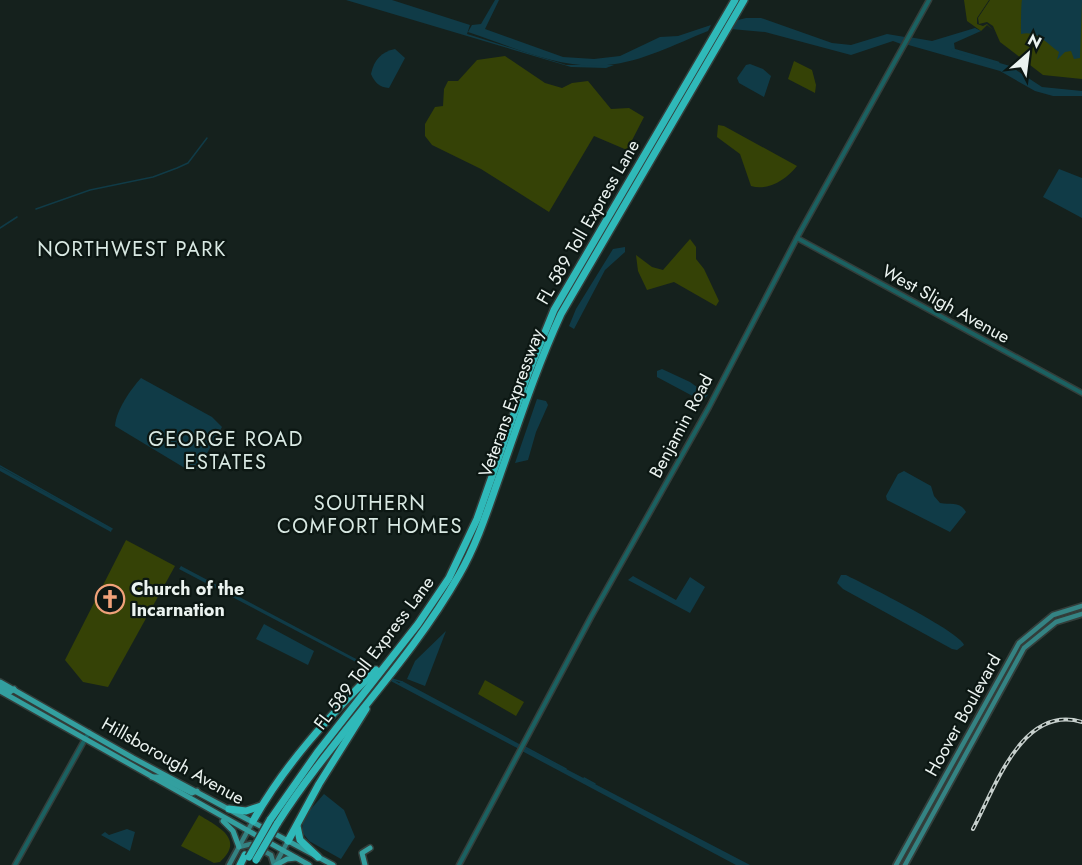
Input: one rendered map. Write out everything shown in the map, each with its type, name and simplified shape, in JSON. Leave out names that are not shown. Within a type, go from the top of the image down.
[{"type":"highway","name":"Veterans Expressway","points":[[251,859],[271,821],[381,684],[387,666],[455,559],[555,310],[725,14],[730,0]]},
{"type":"highway","points":[[725,14],[735,0]]},
{"type":"highway","name":"Veterans Expressway","points":[[240,865],[251,859],[307,760],[376,670],[387,666],[438,609],[471,552],[544,335],[555,310],[744,0]]},
{"type":"highway","name":"FL 589 Toll Express Lane","points":[[370,679],[387,666]]},
{"type":"highway","points":[[253,821],[278,778],[315,735],[370,679]]},
{"type":"highway","points":[[288,841],[381,684]]},
{"type":"highway","points":[[229,809],[246,811],[261,806]]},
{"type":"highway","points":[[299,820],[297,830],[300,840],[318,857]]},
{"type":"highway","points":[[245,865],[251,859]]},
{"type":"main road","name":"Hoover Boulevard","points":[[896,865],[1019,643],[1053,615],[1082,606]]},
{"type":"main road","name":"Hoover Boulevard","points":[[905,865],[1024,648],[1056,622],[1082,614]]},
{"type":"main road","name":"Hillsborough Avenue","points":[[0,686],[10,692],[14,689],[333,865]]},
{"type":"main road","name":"Hillsborough Avenue","points":[[0,686],[215,814],[309,865]]},
{"type":"main road","points":[[152,777],[160,777],[192,793],[197,791]]},
{"type":"main road","points":[[215,814],[233,831],[239,847]]},
{"type":"main road","points":[[229,865],[253,821]]},
{"type":"main road","points":[[275,865],[288,841]]},
{"type":"main road","points":[[239,847],[251,844],[270,854],[275,865]]},
{"type":"main road","points":[[365,865],[362,854],[370,848]]},
{"type":"main road","points":[[275,865],[287,859],[297,858]]},
{"type":"street","name":"Benjamin Road","points":[[459,865],[709,407],[797,238],[929,0]]},
{"type":"street","name":"West Sligh Avenue","points":[[797,238],[1082,393]]},
{"type":"street","points":[[15,865],[89,732]]},
{"type":"green space","points":[[964,0],[989,0],[977,18],[977,24],[983,26],[987,24],[993,30],[987,25],[981,31],[967,21]]},
{"type":"green space","points":[[990,0],[1082,0],[1082,79],[1043,75],[1000,42],[993,26],[987,22],[979,24],[978,18]]},
{"type":"green space","points":[[505,56],[545,83],[562,88],[572,83],[588,81],[611,109],[629,108],[644,117],[627,150],[594,136],[549,212],[481,169],[432,145],[425,136],[425,124],[435,107],[443,106],[444,89],[448,81],[458,81],[477,60]]},
{"type":"green space","points":[[794,61],[812,70],[816,85],[815,93],[788,79]]},
{"type":"green space","points":[[718,125],[724,126],[797,166],[788,176],[770,186],[751,186],[740,154],[717,137]]},
{"type":"green space","points":[[690,239],[696,247],[696,259],[704,269],[719,301],[716,306],[674,282],[647,290],[638,271],[636,255],[652,267],[663,270]]},
{"type":"green space","points":[[126,540],[175,566],[108,687],[83,682],[65,660]]},
{"type":"green space","points":[[485,680],[524,702],[516,716],[478,694]]},
{"type":"green space","points":[[199,815],[220,829],[230,840],[227,854],[220,862],[214,863],[181,846]]},
{"type":"water","points":[[346,0],[392,0],[470,25],[467,34],[566,65],[614,65],[606,68],[571,67]]},
{"type":"water","points":[[495,0],[499,0],[485,29],[563,57],[594,59],[620,56],[660,37],[678,36],[711,25],[708,31],[658,52],[620,63],[589,66],[536,56],[468,32],[472,25],[481,24]]},
{"type":"water","points":[[1022,0],[1082,0],[1080,58],[1074,59],[1071,51],[1065,52],[1057,60],[1059,52],[1041,38],[1027,33],[1021,34]]},
{"type":"water","points":[[761,18],[832,43],[851,45],[887,34],[905,37],[901,44],[893,41],[851,55],[765,32],[731,29],[734,21]]},
{"type":"water","points":[[975,28],[981,31],[954,43],[955,50],[1010,66],[1042,87],[1082,91],[1082,96],[1053,96],[1035,91],[1000,71],[905,44],[909,37],[932,41]]},
{"type":"water","points":[[395,49],[405,58],[389,88],[383,87],[371,74],[372,69],[382,55]]},
{"type":"water","points":[[750,64],[763,69],[771,76],[764,97],[739,83],[737,78],[746,65]]},
{"type":"water","points":[[1059,169],[1082,178],[1082,218],[1043,197]]},
{"type":"water","points":[[625,247],[625,252],[605,270],[574,329],[569,326],[576,309],[613,249]]},
{"type":"water","points":[[662,369],[690,382],[708,395],[702,401],[657,377],[657,371]]},
{"type":"water","points":[[141,378],[212,417],[222,427],[198,469],[188,470],[115,426],[121,407]]},
{"type":"water","points":[[537,399],[546,401],[548,405],[536,432],[528,460],[515,463]]},
{"type":"water","points":[[0,467],[112,529],[111,532],[0,471]]},
{"type":"water","points":[[904,471],[931,486],[934,496],[940,503],[958,505],[964,509],[966,512],[950,532],[887,500],[886,496],[898,474]]},
{"type":"water","points":[[181,566],[375,669],[373,671],[179,569]]},
{"type":"water","points":[[841,575],[846,575],[930,620],[959,639],[964,645],[957,650],[952,649],[843,589],[837,583]]},
{"type":"water","points":[[633,576],[676,600],[690,577],[705,587],[690,613],[628,580]]},
{"type":"water","points":[[264,624],[314,651],[308,665],[256,639]]},
{"type":"water","points":[[446,631],[425,686],[407,679],[415,661]]},
{"type":"water","points":[[389,677],[399,683],[402,681],[521,745],[519,749],[387,679]]},
{"type":"water","points":[[524,747],[750,865],[736,865],[522,751]]},
{"type":"water","points":[[324,794],[344,810],[355,837],[341,859],[309,841],[302,832],[303,818]]},
{"type":"water","points":[[127,829],[135,832],[130,851],[101,835],[105,832],[109,835]]},
{"type":"waterway","points":[[953,50],[998,63]]},
{"type":"waterway","points":[[36,209],[90,190],[153,177],[177,168],[188,163],[207,138]]},
{"type":"waterway","points":[[0,228],[17,217]]},
{"type":"waterway","points":[[0,466],[112,529]]},
{"type":"waterway","points":[[392,679],[402,682]]},
{"type":"waterway","points":[[523,746],[566,769]]},
{"type":"waterway","points":[[584,778],[595,784]]},
{"type":"railway","points":[[973,829],[1001,772],[1027,737],[1043,725],[1061,720],[1082,722]]},
{"type":"place","name":"Church of the Incarnation","points":[[110,599]]},
{"type":"district","name":"NORTHWEST PARK","points":[[132,249]]},
{"type":"district","name":"GEORGE ROAD ESTATES","points":[[226,450]]},
{"type":"district","name":"SOUTHERN COMFORT HOMES","points":[[370,514]]}]
